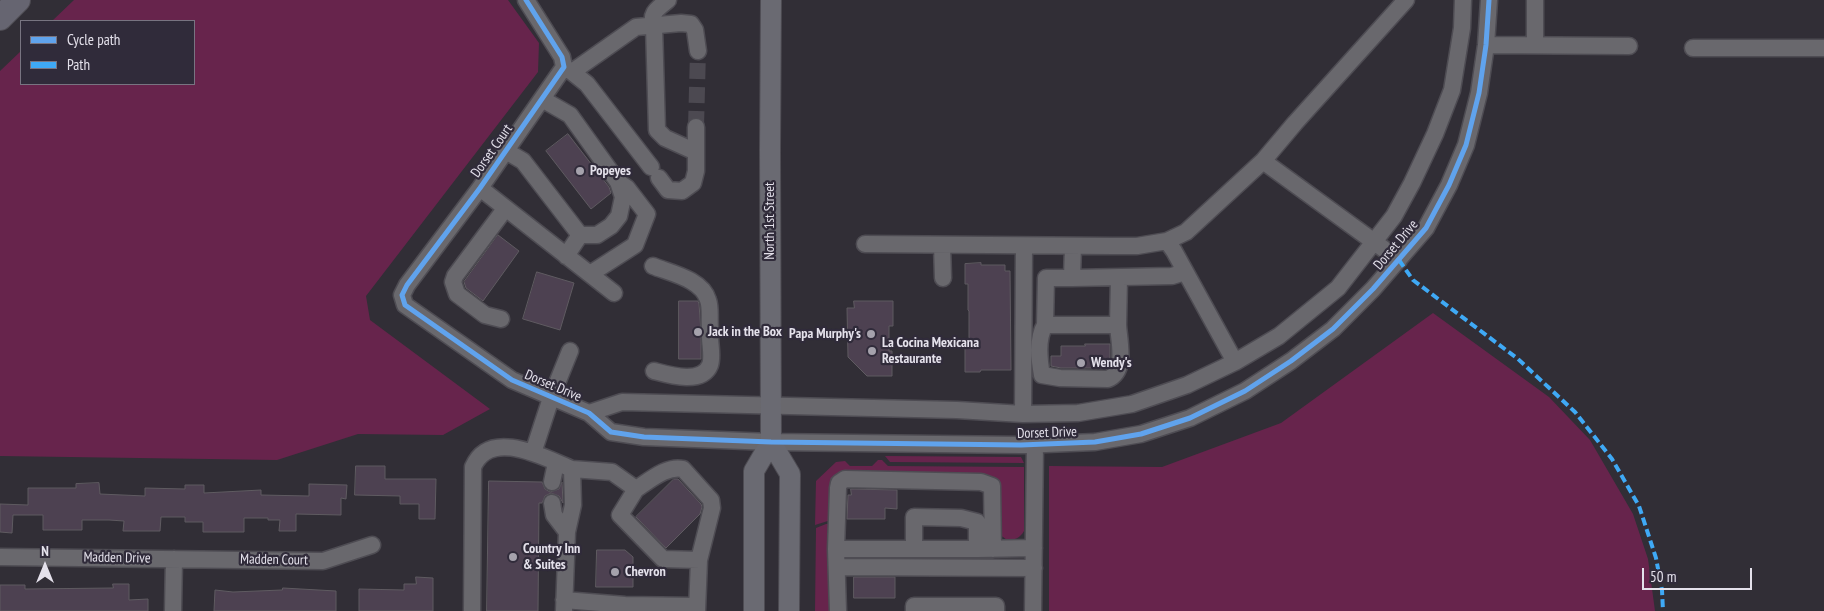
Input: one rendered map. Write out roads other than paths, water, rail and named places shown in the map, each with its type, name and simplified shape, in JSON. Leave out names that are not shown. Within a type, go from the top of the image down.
[{"type":"highway","points":[[0,18],[18,0]]},
{"type":"main road","name":"North 1st Street","points":[[770,2],[771,442]]},
{"type":"main road","points":[[754,611],[754,471],[771,442],[790,474],[789,611]]},
{"type":"street","points":[[526,0],[537,15],[568,69],[588,84],[668,190],[682,192],[693,183],[696,171],[696,127]]},
{"type":"street","points":[[668,0],[653,12],[651,19],[654,26],[657,130],[665,138],[696,152]]},
{"type":"street","points":[[865,244],[1137,246],[1167,241],[1186,232],[1263,161],[1295,122],[1406,0]]},
{"type":"street","name":"Dorset Drive","points":[[589,413],[622,402],[957,410],[1023,414],[1078,413],[1132,404],[1187,385],[1235,362],[1279,336],[1338,288],[1394,216],[1435,134],[1452,90],[1462,28],[1463,0]]},
{"type":"street","name":"Dorset Drive","points":[[402,295],[405,305],[512,380],[550,398],[589,413],[611,432],[644,437],[771,442],[1035,445],[1095,442],[1141,434],[1190,418],[1237,395],[1290,361],[1333,329],[1399,260],[1426,228],[1449,185],[1466,145],[1479,93],[1486,45],[1489,0]]},
{"type":"street","points":[[1535,0],[1535,45]]},
{"type":"street","points":[[568,69],[636,28],[681,23],[691,24],[695,30],[698,51]]},
{"type":"street","points":[[1486,45],[1628,46]]},
{"type":"street","points":[[1693,48],[1824,48]]},
{"type":"street","name":"Dorset Court","points":[[402,295],[407,285],[480,188],[542,99],[568,69]]},
{"type":"street","points":[[542,99],[570,115],[618,182],[623,197],[619,216],[611,226],[597,235],[580,236]]},
{"type":"street","points":[[506,151],[522,161],[580,236]]},
{"type":"street","points":[[1263,161],[1399,260]]},
{"type":"street","points":[[590,274],[635,245],[647,214],[627,188],[618,182]]},
{"type":"street","points":[[480,188],[614,293]]},
{"type":"street","points":[[501,319],[485,315],[457,294],[453,282],[455,276],[505,209]]},
{"type":"street","points":[[566,256],[580,236]]},
{"type":"street","points":[[1167,241],[1235,362]]},
{"type":"street","points":[[942,245],[943,278]]},
{"type":"street","points":[[1023,414],[1024,246]]},
{"type":"street","points":[[1072,278],[1073,246]]},
{"type":"street","points":[[653,266],[695,283],[704,290],[709,301],[710,332],[710,365],[706,372],[694,377],[668,375],[654,371]]},
{"type":"street","points":[[1119,278],[1118,325],[1120,363],[1118,372],[1108,379],[1060,378],[1042,374],[1040,367],[1040,333],[1045,325],[1046,278],[1172,276],[1185,272]]},
{"type":"street","points":[[1045,325],[1118,325]]},
{"type":"street","points":[[533,453],[550,398],[570,351]]},
{"type":"street","points":[[1033,611],[1035,445]]},
{"type":"street","points":[[472,611],[473,467],[477,458],[488,450],[504,446],[533,453],[572,469],[612,472],[636,489]]},
{"type":"street","points":[[552,482],[556,462]]},
{"type":"street","points":[[572,469],[573,505],[567,532],[564,605],[697,608],[699,560],[712,508],[711,500],[683,469],[677,467],[669,469],[636,489],[620,515],[663,559],[699,560]]},
{"type":"street","points":[[838,611],[836,549],[838,488],[839,483],[845,479],[981,482],[992,486],[985,549]]},
{"type":"street","points":[[552,503],[554,515],[567,532]]},
{"type":"street","points":[[914,549],[914,517],[961,518],[976,522],[985,549]]},
{"type":"street","name":"Madden Court","points":[[174,559],[323,561],[372,545]]},
{"type":"street","points":[[836,549],[1034,548]]},
{"type":"street","name":"Madden Drive","points":[[0,557],[174,559]]},
{"type":"street","points":[[173,611],[174,559]]},
{"type":"street","points":[[837,567],[1034,568]]},
{"type":"street","points":[[914,611],[914,606],[996,606],[996,611]]},
{"type":"tunnel","points":[[696,127],[698,51]]},
{"type":"place","name":"Popeyes","points":[[580,171]]},
{"type":"place","name":"Jack in the Box","points":[[698,332]]},
{"type":"place","name":"Papa Murphy's","points":[[871,334]]},
{"type":"place","name":"La Cocina Mexicana Restaurante","points":[[872,351]]},
{"type":"place","name":"Wendy's","points":[[1081,363]]},
{"type":"place","name":"Country Inn & Suites","points":[[513,557]]},
{"type":"place","name":"Chevron","points":[[615,572]]}]
